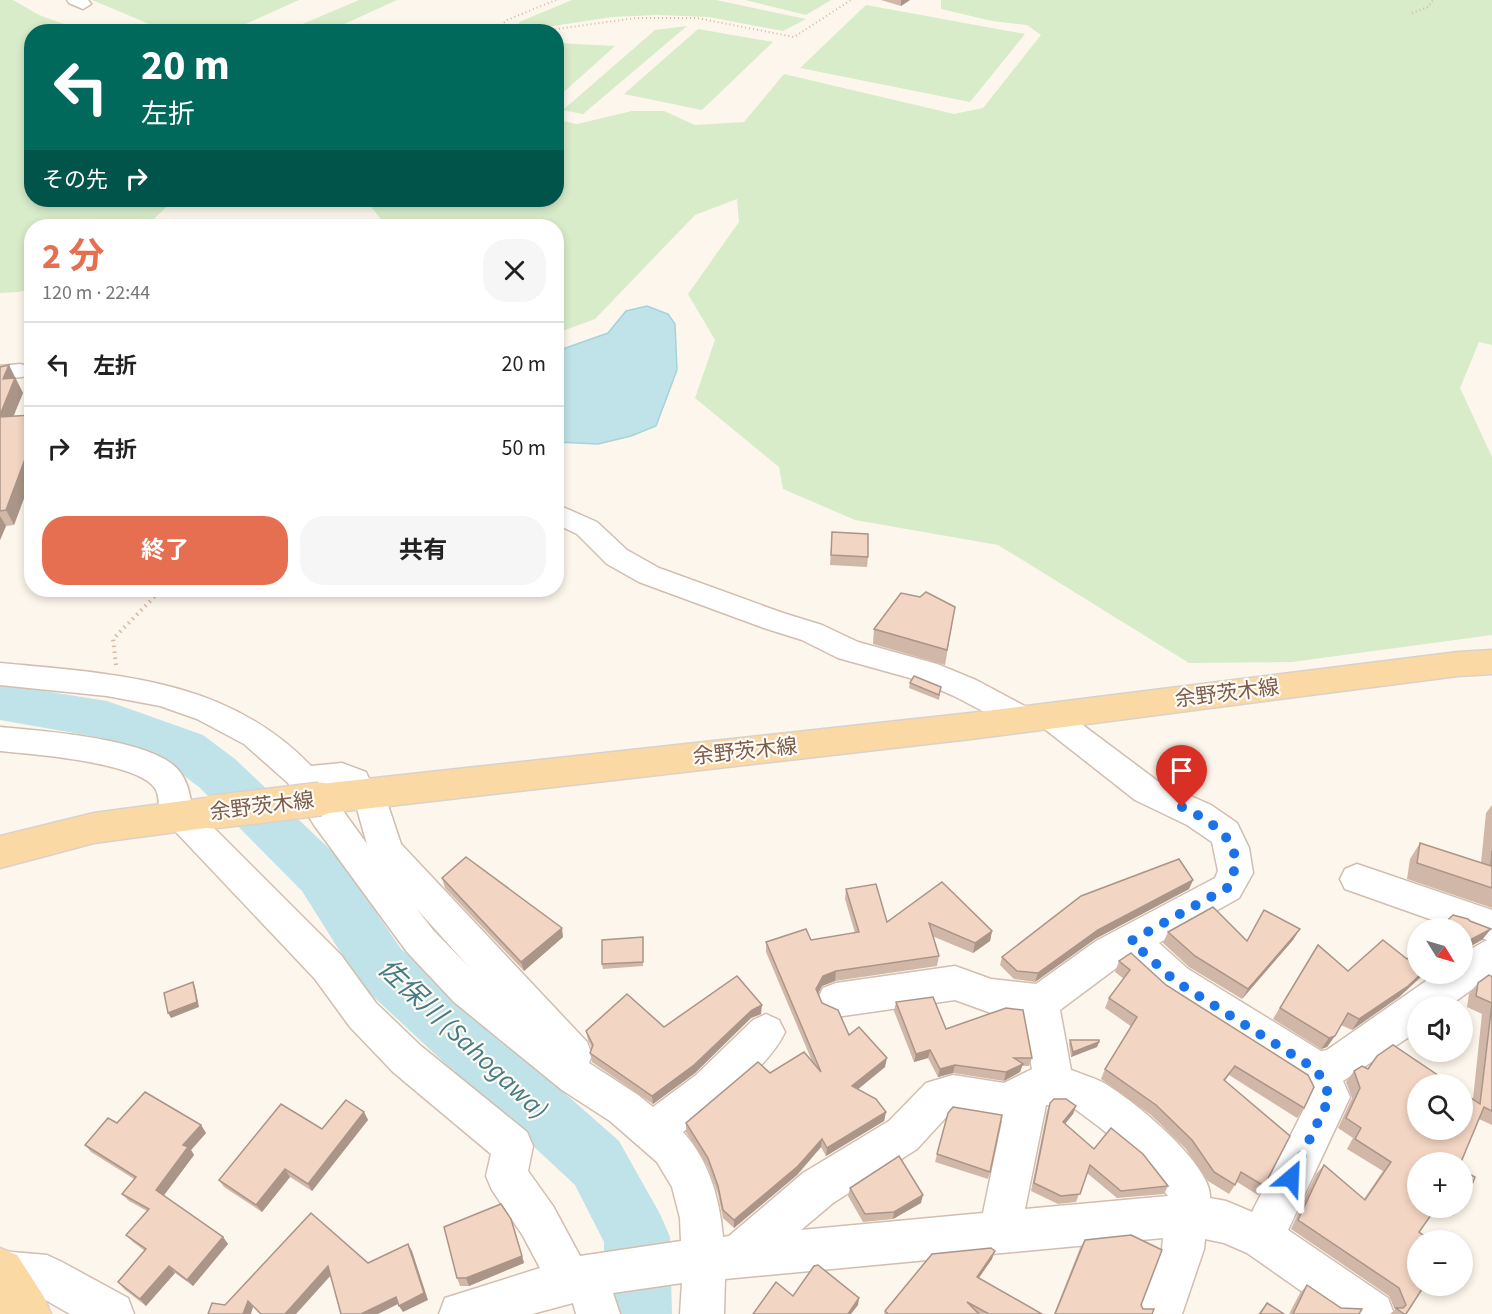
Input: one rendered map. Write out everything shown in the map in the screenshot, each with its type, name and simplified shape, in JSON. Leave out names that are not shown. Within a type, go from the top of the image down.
[{"type":"main road","name":"余野茨木線","points":[[0,852],[94,828],[190,815],[312,790],[1036,717],[1458,664],[1492,662]]},
{"type":"main road","points":[[0,1272],[27,1314]]},
{"type":"street","points":[[564,517],[587,528],[617,557],[649,575],[774,621],[812,632],[849,650],[926,672],[1036,717],[1147,791],[1199,815],[1225,833],[1232,848],[1236,873],[1227,888],[1109,952],[1041,1002],[991,996],[955,983],[836,1000]]},
{"type":"street","points":[[0,674],[117,686],[163,695],[208,711],[255,735],[299,774],[312,790],[326,815],[420,941],[467,990],[576,1077],[638,1120]]},
{"type":"street","points":[[0,739],[63,746],[125,757],[162,773],[190,815],[321,960],[363,1015],[407,1059],[513,1146],[506,1176],[585,1291]]},
{"type":"street","points":[[312,790],[342,776],[364,795],[386,851],[558,1040],[638,1120],[671,1148],[691,1179],[701,1218],[704,1260],[702,1314]]},
{"type":"street","points":[[1357,879],[1492,926]]},
{"type":"street","points":[[1131,941],[1175,981],[1317,1070],[1330,1097],[1262,1238]]},
{"type":"street","points":[[1435,996],[1492,954]]},
{"type":"street","points":[[1000,1232],[1024,1112],[1045,1086],[1041,1002]]},
{"type":"street","points":[[1317,1070],[1335,1066],[1407,1016]]},
{"type":"street","points":[[638,1120],[710,1088],[766,1032]]},
{"type":"street","points":[[704,1260],[903,1135],[940,1096],[953,1094],[999,1102],[1008,1101],[1045,1086],[1063,1086],[1088,1095],[1154,1146],[1190,1191],[1183,1249],[1160,1314]]},
{"type":"street","points":[[461,1314],[585,1291],[704,1260],[1186,1215],[1226,1222],[1262,1238],[1372,1314]]},
{"type":"street","points":[[0,1272],[47,1277],[112,1314]]},
{"type":"path","points":[[502,24],[556,0]]},
{"type":"path","points":[[564,28],[636,18],[697,18],[794,37],[851,0]]},
{"type":"path","points":[[1412,13],[1428,7],[1433,0]]},
{"type":"path","points":[[117,686],[113,639],[154,597]]},
{"type":"green space","points":[[0,0],[13,0],[39,15],[64,24],[24,24],[24,207],[166,207],[154,219],[24,219],[24,291],[0,293]]},
{"type":"green space","points":[[92,0],[299,0],[246,24],[149,24]]},
{"type":"green space","points":[[359,0],[397,0],[344,24],[302,24]]},
{"type":"green space","points":[[572,0],[716,0],[806,19],[783,31],[709,17],[657,15],[612,17],[564,24],[519,24],[519,22]]},
{"type":"green space","points":[[745,0],[831,0],[806,15]]},
{"type":"green space","points":[[941,0],[1492,0],[1492,345],[1479,342],[1460,388],[1492,457],[1492,635],[1292,662],[1189,663],[998,545],[855,520],[783,489],[779,467],[695,398],[715,340],[688,294],[739,222],[737,199],[695,215],[595,319],[564,330],[564,219],[381,219],[371,207],[564,207],[564,121],[577,124],[632,111],[664,111],[695,125],[744,122],[784,74],[954,114],[983,108],[1041,35],[1027,25],[992,21],[941,9]]},
{"type":"green space","points":[[866,5],[1025,34],[970,102],[800,68]]},
{"type":"green space","points":[[687,26],[583,114],[564,110],[564,109],[655,30]]},
{"type":"green space","points":[[698,29],[773,42],[702,110],[624,94]]},
{"type":"green space","points":[[564,43],[615,46],[564,92]]},
{"type":"water","points":[[647,306],[668,314],[675,324],[677,370],[656,426],[631,436],[598,444],[564,442],[564,349],[608,333],[626,311]]},
{"type":"building","points":[[9,365],[3,379],[15,378],[0,415],[0,367]]},
{"type":"building","points":[[24,416],[24,462],[6,510],[0,511],[0,417]]},
{"type":"building","points":[[832,532],[868,534],[868,557],[831,555]]},
{"type":"building","points":[[926,592],[955,607],[947,650],[874,629],[901,593],[920,597]]},
{"type":"building","points":[[914,676],[941,687],[939,695],[910,683]]},
{"type":"building","points":[[1420,843],[1491,866],[1492,851],[1492,888],[1417,863]]},
{"type":"building","points":[[466,857],[562,928],[521,962],[442,878]]},
{"type":"building","points":[[1179,859],[1193,880],[1098,930],[1038,973],[1017,971],[1002,957],[1081,896]]},
{"type":"building","points":[[942,882],[992,931],[975,943],[929,923],[939,956],[836,971],[823,976],[816,989],[822,1003],[838,1010],[849,1035],[859,1027],[887,1058],[852,1086],[876,1099],[886,1112],[827,1148],[822,1139],[798,1166],[734,1220],[723,1210],[718,1186],[708,1158],[686,1123],[758,1062],[770,1073],[804,1052],[821,1072],[766,942],[806,929],[811,940],[859,932],[846,889],[876,884],[887,922]]},
{"type":"building","points":[[1213,907],[1247,941],[1264,910],[1300,929],[1248,989],[1195,956],[1168,932]]},
{"type":"building","points":[[1473,922],[1491,929],[1473,938]]},
{"type":"building","points":[[643,937],[643,962],[602,964],[602,940]]},
{"type":"building","points":[[1383,940],[1407,959],[1407,984],[1410,984],[1359,1019],[1348,1013],[1335,1036],[1329,1038],[1280,1008],[1318,945],[1348,971]]},
{"type":"building","points":[[1131,953],[1166,985],[1308,1075],[1314,1087],[1304,1108],[1235,1066],[1224,1080],[1290,1136],[1264,1186],[1241,1172],[1235,1185],[1214,1172],[1192,1140],[1156,1105],[1105,1069],[1137,1017],[1109,998],[1130,970],[1119,961]]},
{"type":"building","points":[[1489,975],[1492,977],[1492,1003],[1476,996],[1478,983]]},
{"type":"building","points":[[737,976],[762,1005],[752,1010],[694,1065],[652,1096],[590,1053],[593,1045],[586,1031],[627,994],[664,1027]]},
{"type":"building","points":[[193,982],[197,1002],[168,1013],[164,993]]},
{"type":"building","points":[[933,997],[946,1029],[1006,1008],[1023,1010],[1032,1058],[1014,1058],[1023,1064],[1006,1072],[955,1065],[940,1069],[930,1050],[916,1054],[896,1002]]},
{"type":"building","points":[[1492,1003],[1492,1111],[1484,1107],[1473,1133],[1473,1099],[1480,1104]]},
{"type":"building","points":[[1070,1040],[1099,1040],[1099,1042],[1073,1052]]},
{"type":"building","points":[[1393,1045],[1407,1054],[1407,1062],[1418,1062],[1436,1074],[1407,1074],[1407,1140],[1470,1140],[1465,1152],[1407,1152],[1407,1218],[1429,1218],[1420,1230],[1407,1230],[1407,1296],[1418,1296],[1404,1314],[1396,1308],[1403,1308],[1406,1305],[1399,1288],[1298,1220],[1324,1165],[1365,1200],[1391,1162],[1355,1139],[1361,1128],[1346,1118],[1360,1088],[1354,1071],[1362,1066],[1368,1069],[1377,1056]]},
{"type":"building","points":[[145,1092],[201,1125],[183,1145],[188,1147],[156,1190],[223,1237],[187,1280],[169,1266],[140,1299],[118,1282],[146,1249],[126,1235],[149,1209],[122,1194],[136,1177],[85,1145],[108,1118],[117,1123]]},
{"type":"building","points":[[1054,1099],[1066,1099],[1076,1106],[1063,1122],[1094,1149],[1111,1128],[1143,1154],[1168,1186],[1121,1191],[1090,1165],[1080,1194],[1061,1196],[1034,1183],[1050,1103]]},
{"type":"building","points":[[346,1100],[364,1112],[308,1184],[285,1169],[256,1205],[219,1180],[281,1104],[322,1129]]},
{"type":"building","points":[[953,1107],[1002,1115],[990,1172],[937,1154],[948,1113]]},
{"type":"building","points":[[899,1156],[923,1195],[894,1212],[865,1214],[850,1188]]},
{"type":"building","points":[[501,1204],[511,1219],[522,1256],[466,1278],[457,1278],[444,1227]]},
{"type":"building","points":[[311,1213],[368,1263],[408,1244],[424,1293],[399,1306],[396,1297],[361,1314],[341,1314],[328,1266],[285,1314],[261,1314],[248,1301],[243,1314],[208,1314],[212,1303],[225,1305]]},
{"type":"building","points":[[1131,1235],[1162,1250],[1141,1305],[1143,1309],[1154,1309],[1152,1314],[1055,1314],[1085,1240]]},
{"type":"building","points":[[991,1248],[995,1251],[977,1277],[1042,1314],[989,1314],[967,1302],[979,1314],[888,1314],[885,1311],[932,1254]]},
{"type":"building","points":[[818,1265],[859,1298],[848,1314],[753,1314],[776,1282],[793,1296],[814,1266]]},
{"type":"building","points":[[1307,1285],[1341,1308],[1362,1309],[1359,1314],[1293,1314]]},
{"type":"building","points":[[1267,1303],[1284,1314],[1260,1314]]},
{"type":"waterway","name":"佐保川 (Sahogawa)","points":[[0,702],[107,720],[185,749],[217,773],[321,875],[381,967],[597,1163],[637,1237],[638,1314]]},
{"type":"route","points":[[1182,807],[1199,815],[1225,833],[1232,848],[1236,873],[1227,888],[1131,941],[1175,981],[1317,1070],[1330,1097],[1291,1178]]}]
